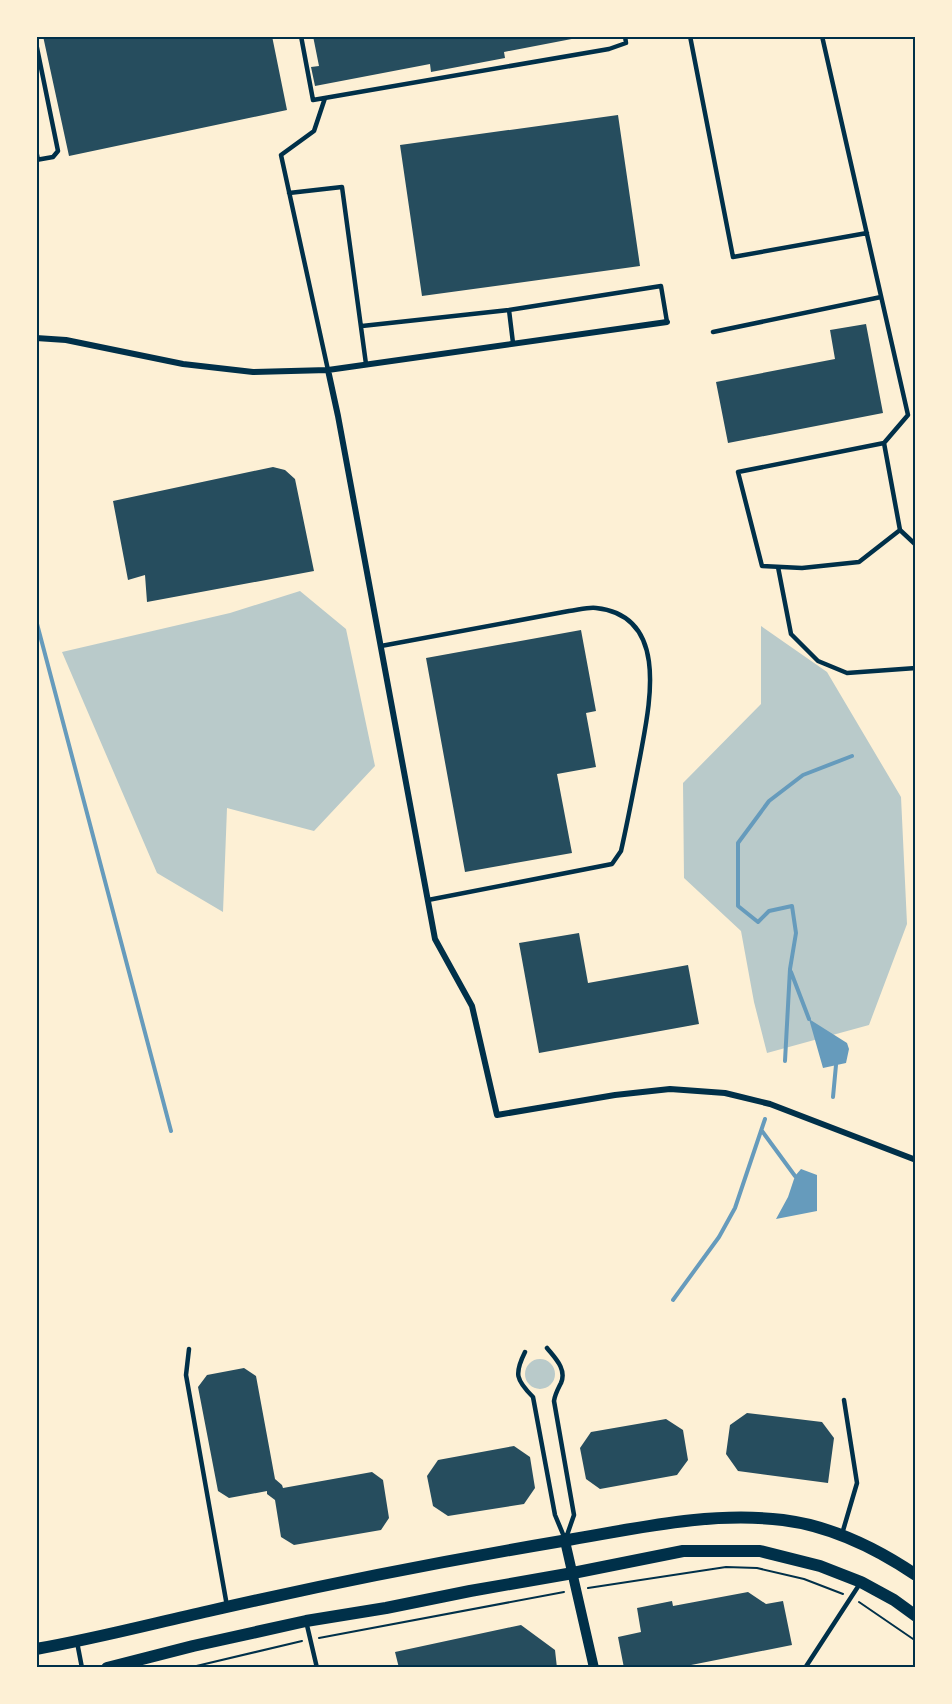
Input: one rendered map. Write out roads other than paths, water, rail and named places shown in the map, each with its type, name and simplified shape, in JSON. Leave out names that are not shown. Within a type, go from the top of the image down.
[{"type":"main road","points":[[36,1649],[458,1559],[678,1521],[736,1517],[784,1520],[842,1534],[900,1564],[916,1575]]},
{"type":"main road","points":[[107,1668],[306,1621],[386,1608],[470,1590],[573,1574],[683,1551],[760,1551],[820,1566],[861,1582],[894,1600],[916,1616]]},
{"type":"street","points":[[36,338],[66,340],[183,364],[254,372],[328,370],[667,322]]},
{"type":"street","points":[[328,370],[435,939],[472,1006],[497,1115],[615,1095],[670,1089],[725,1093],[770,1104],[916,1160]]},
{"type":"street","points":[[565,1541],[594,1668]]},
{"type":"lane","points":[[301,36],[313,100],[609,49],[626,43],[625,36]]},
{"type":"lane","points":[[690,36],[733,257],[867,233]]},
{"type":"lane","points":[[822,36],[908,415],[884,442],[738,472],[762,566],[802,568],[859,562],[900,530]]},
{"type":"lane","points":[[36,43],[58,151],[53,157],[37,160],[36,150]]},
{"type":"lane","points":[[325,98],[314,131],[281,154],[328,370]]},
{"type":"lane","points":[[289,193],[342,187],[366,364]]},
{"type":"lane","points":[[362,326],[508,310],[662,286],[667,322]]},
{"type":"lane","points":[[713,332],[881,297]]},
{"type":"lane","points":[[508,310],[513,343]]},
{"type":"lane","points":[[884,442],[900,530],[916,545]]},
{"type":"lane","points":[[778,567],[792,634],[818,661],[847,673],[916,668]]},
{"type":"lane","points":[[381,646],[594,608],[611,611],[628,620],[644,638],[651,669],[648,711],[626,828],[621,851],[612,864],[428,900]]},
{"type":"lane","points":[[547,1348],[561,1365],[563,1379],[554,1401],[574,1515],[565,1541]]},
{"type":"lane","points":[[189,1349],[186,1375],[227,1607]]},
{"type":"lane","points":[[525,1352],[518,1368],[520,1385],[533,1397],[555,1515],[565,1541]]},
{"type":"lane","points":[[842,1534],[857,1484],[844,1400]]},
{"type":"lane","points":[[805,1668],[861,1582]]},
{"type":"lane","points":[[306,1621],[317,1668]]},
{"type":"lane","points":[[77,1642],[82,1668]]},
{"type":"water","points":[[809,1019],[847,1043],[849,1049],[846,1063],[823,1068]]},
{"type":"water","points":[[801,1169],[817,1175],[817,1211],[776,1219],[788,1197],[795,1176]]},
{"type":"waterway","points":[[36,620],[171,1131]]},
{"type":"waterway","points":[[785,1061],[790,969],[796,933],[792,906],[769,911],[758,922],[738,906],[738,843],[769,801],[803,775],[852,756]]},
{"type":"waterway","points":[[791,972],[809,1019]]},
{"type":"waterway","points":[[833,1097],[836,1065]]},
{"type":"waterway","points":[[673,1300],[719,1237],[735,1208],[765,1119]]},
{"type":"waterway","points":[[762,1131],[795,1176]]}]
